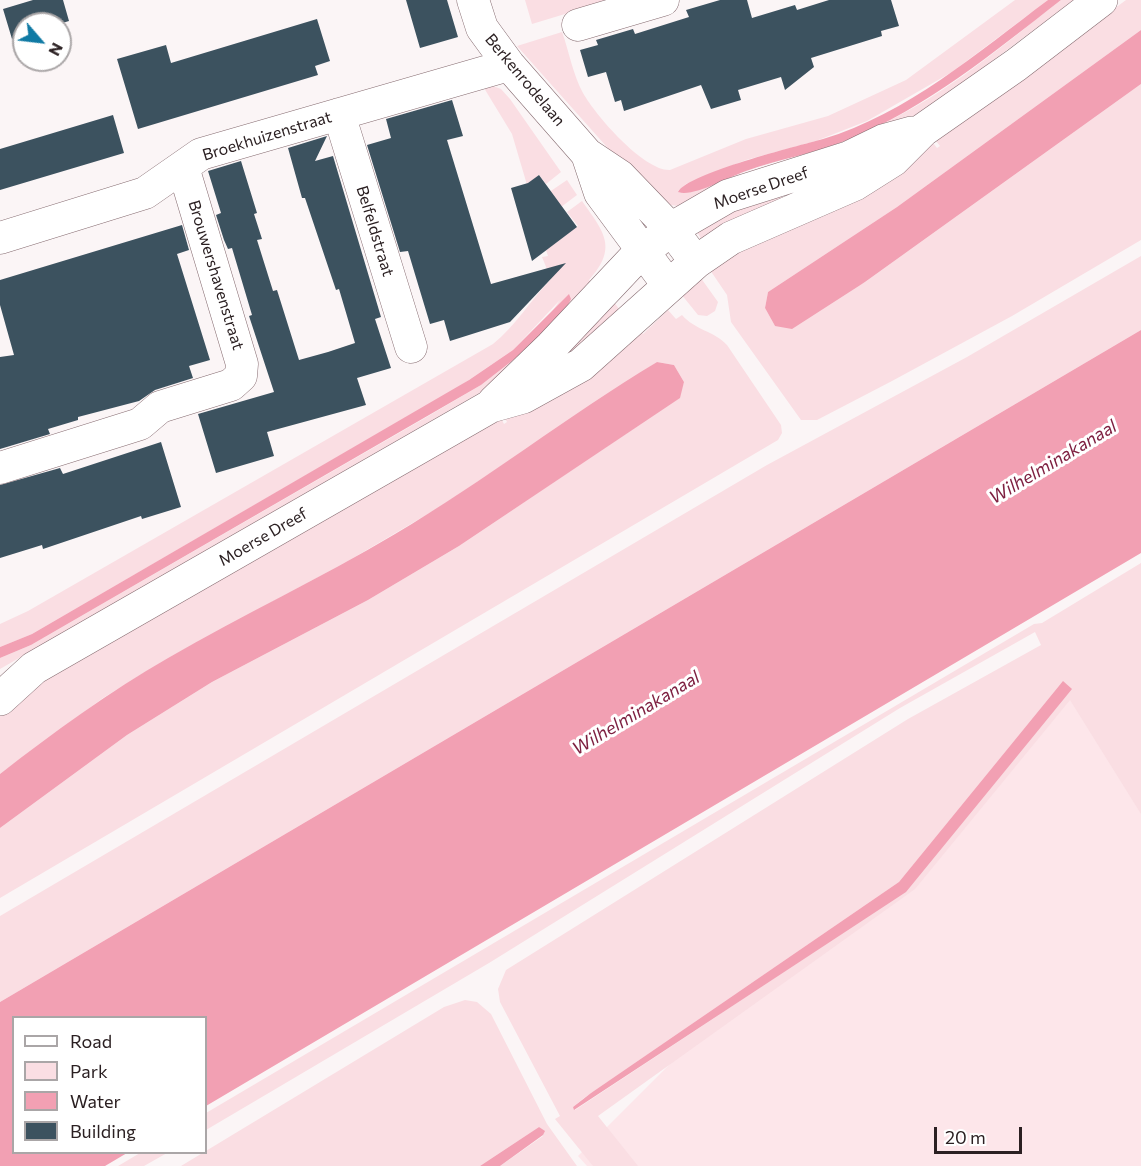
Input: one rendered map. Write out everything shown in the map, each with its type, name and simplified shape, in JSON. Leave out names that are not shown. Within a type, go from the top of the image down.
[{"type":"street","name":"Berkenrodelaan","points":[[473,0],[482,28],[509,65],[587,154],[620,176],[671,229],[696,262]]},
{"type":"street","points":[[578,25],[663,0]]},
{"type":"street","name":"Moerse Dreef","points":[[0,679],[34,668],[491,406],[523,397],[581,365],[696,262],[731,238],[855,184],[893,160],[923,130],[1016,65],[1101,0]]},
{"type":"street","name":"Broekhuizenstraat","points":[[0,238],[145,193],[201,154],[509,65]]},
{"type":"street","name":"Belfeldstraat","points":[[339,114],[411,347]]},
{"type":"street","name":"Moerse Dreef","points":[[491,406],[644,252],[671,229],[728,196],[848,158],[883,141],[923,130]]},
{"type":"street","name":"Berkenrodelaan","points":[[587,154],[600,193],[668,285]]},
{"type":"street","name":"Brouwershavenstraat","points":[[0,468],[140,424],[160,407],[231,385],[241,376],[242,364],[183,167]]},
{"type":"street","name":"Moerse Dreef","points":[[0,699],[34,668]]},
{"type":"shaded area","points":[[1141,563],[1141,1166],[587,1166],[578,1156],[1054,680]]},
{"type":"green space","points":[[525,0],[611,0],[532,24]]},
{"type":"green space","points":[[1015,0],[1048,0],[952,72],[867,121],[816,141],[746,160],[686,184],[678,191],[680,193],[806,153],[880,125],[951,84],[1061,0],[1074,0],[945,96],[901,124],[678,206],[664,204],[646,191],[517,46],[562,32],[583,93],[598,115],[647,162],[670,170],[746,139],[828,116],[906,80]]},
{"type":"green space","points":[[1126,0],[1141,0],[1141,30],[897,207],[768,292],[765,308],[775,326],[865,282],[1141,84],[1141,240],[1012,316],[892,381],[817,420],[801,420],[731,322],[727,295],[708,267],[933,143],[937,148],[940,146],[936,141]]},
{"type":"green space","points":[[493,86],[501,89],[510,99],[561,172],[546,184],[539,175],[530,182],[542,197],[567,180],[577,195],[541,222],[530,195],[512,134],[484,88]]},
{"type":"green space","points":[[822,181],[781,196],[783,201],[703,242],[694,227],[713,216]]},
{"type":"green space","points":[[582,201],[605,239],[604,258],[589,280],[597,288],[495,384],[0,669],[0,658],[31,645],[425,418],[481,385],[526,350],[560,300],[513,350],[460,386],[32,634],[0,647],[0,624],[28,611],[493,344],[509,329],[551,279],[542,257],[548,256],[546,250],[578,226],[567,212]]},
{"type":"green space","points":[[1141,256],[1141,330],[0,1002],[0,916],[767,465],[967,357]]},
{"type":"green space","points":[[698,274],[718,302],[715,311],[707,316],[698,315],[677,289]]},
{"type":"green space","points":[[614,302],[619,309],[574,357],[567,349]]},
{"type":"green space","points":[[668,310],[676,319],[682,315],[727,345],[781,425],[782,433],[778,440],[0,898],[0,828],[127,735],[212,682],[368,600],[459,546],[679,398],[684,382],[674,365],[657,362],[438,508],[348,561],[168,658],[103,698],[0,774],[0,710],[15,698],[501,418],[504,424],[507,422],[504,416],[556,398],[638,329],[643,334]]},
{"type":"green space","points":[[1141,563],[1141,814],[1070,700],[915,889],[598,1116],[638,1166],[593,1166],[555,1119],[560,1116],[500,1002],[498,989],[506,970],[908,719],[1041,645],[1035,632],[900,708],[489,963],[207,1129],[207,1112],[1034,624],[1042,623]],"holes":[[[1063,681],[905,892],[575,1110],[573,1107],[584,1098],[899,882]]]},
{"type":"green space","points":[[465,1000],[477,1002],[491,1014],[547,1124],[577,1166],[500,1166],[543,1136],[539,1127],[480,1166],[181,1166],[201,1154],[207,1154],[207,1150],[444,1007]]},
{"type":"green space","points":[[138,1154],[165,1154],[144,1166],[118,1166]]},
{"type":"water","points":[[1048,0],[1061,0],[959,78],[905,112],[835,145],[758,167],[692,192],[678,192],[701,177],[722,169],[823,139],[884,114],[941,80]]},
{"type":"water","points":[[1141,30],[1141,84],[865,282],[792,329],[775,326],[765,308],[768,292],[897,207]]},
{"type":"water","points":[[569,294],[571,299],[567,307],[526,350],[481,385],[31,645],[0,658],[0,647],[32,634],[469,380],[513,350]]},
{"type":"water","name":"Wilhelminakanaal","points":[[1141,330],[1141,553],[207,1105],[207,1016],[12,1016],[12,1154],[125,1154],[105,1166],[0,1166],[0,1002]]},
{"type":"water","points":[[657,362],[674,365],[684,382],[680,398],[459,546],[368,600],[212,682],[127,735],[0,828],[0,774],[82,713],[168,658],[367,550],[428,514]]},
{"type":"water","points":[[1063,681],[1072,689],[906,892],[574,1110],[573,1107],[591,1093],[899,882]]},
{"type":"water","points":[[539,1127],[545,1131],[543,1135],[500,1166],[480,1166]]},
{"type":"building","points":[[33,0],[63,0],[66,12],[12,12],[12,39],[3,9]]},
{"type":"building","points":[[406,0],[447,0],[458,37],[420,48]]},
{"type":"building","points":[[720,0],[747,0],[752,18],[795,5],[797,10],[829,0],[891,0],[899,26],[881,31],[882,36],[811,58],[814,67],[785,90],[781,77],[738,90],[741,100],[711,109],[701,85],[624,111],[621,100],[615,102],[606,72],[588,77],[580,50],[598,45],[596,40],[633,29],[635,34],[689,17],[686,10]]},
{"type":"building","points":[[317,19],[330,61],[315,66],[318,75],[138,129],[117,59],[166,45],[171,63]]},
{"type":"building","points":[[452,100],[463,136],[447,140],[491,284],[566,263],[510,322],[450,341],[444,320],[430,324],[408,251],[400,252],[367,145],[391,138],[386,119]]},
{"type":"building","points":[[113,115],[124,153],[0,190],[0,149]]},
{"type":"building","points":[[327,136],[315,161],[333,156],[381,317],[375,319],[391,368],[357,378],[366,405],[267,432],[274,456],[216,473],[198,414],[274,392],[249,316],[252,315],[232,248],[228,249],[216,215],[221,213],[208,171],[241,161],[257,213],[254,214],[262,239],[257,240],[273,291],[277,290],[299,360],[328,352],[355,343],[339,289],[336,290],[305,198],[302,198],[288,148]]},
{"type":"building","points":[[539,175],[577,227],[532,261],[511,188],[528,183]]},
{"type":"building","points":[[182,225],[189,250],[177,254],[210,360],[189,366],[193,378],[155,390],[139,401],[78,417],[78,420],[48,429],[50,434],[0,449],[0,357],[14,355],[0,305],[0,280]]},
{"type":"building","points":[[161,442],[181,507],[142,519],[141,516],[43,549],[42,545],[0,558],[0,485],[60,468],[63,474]]}]
